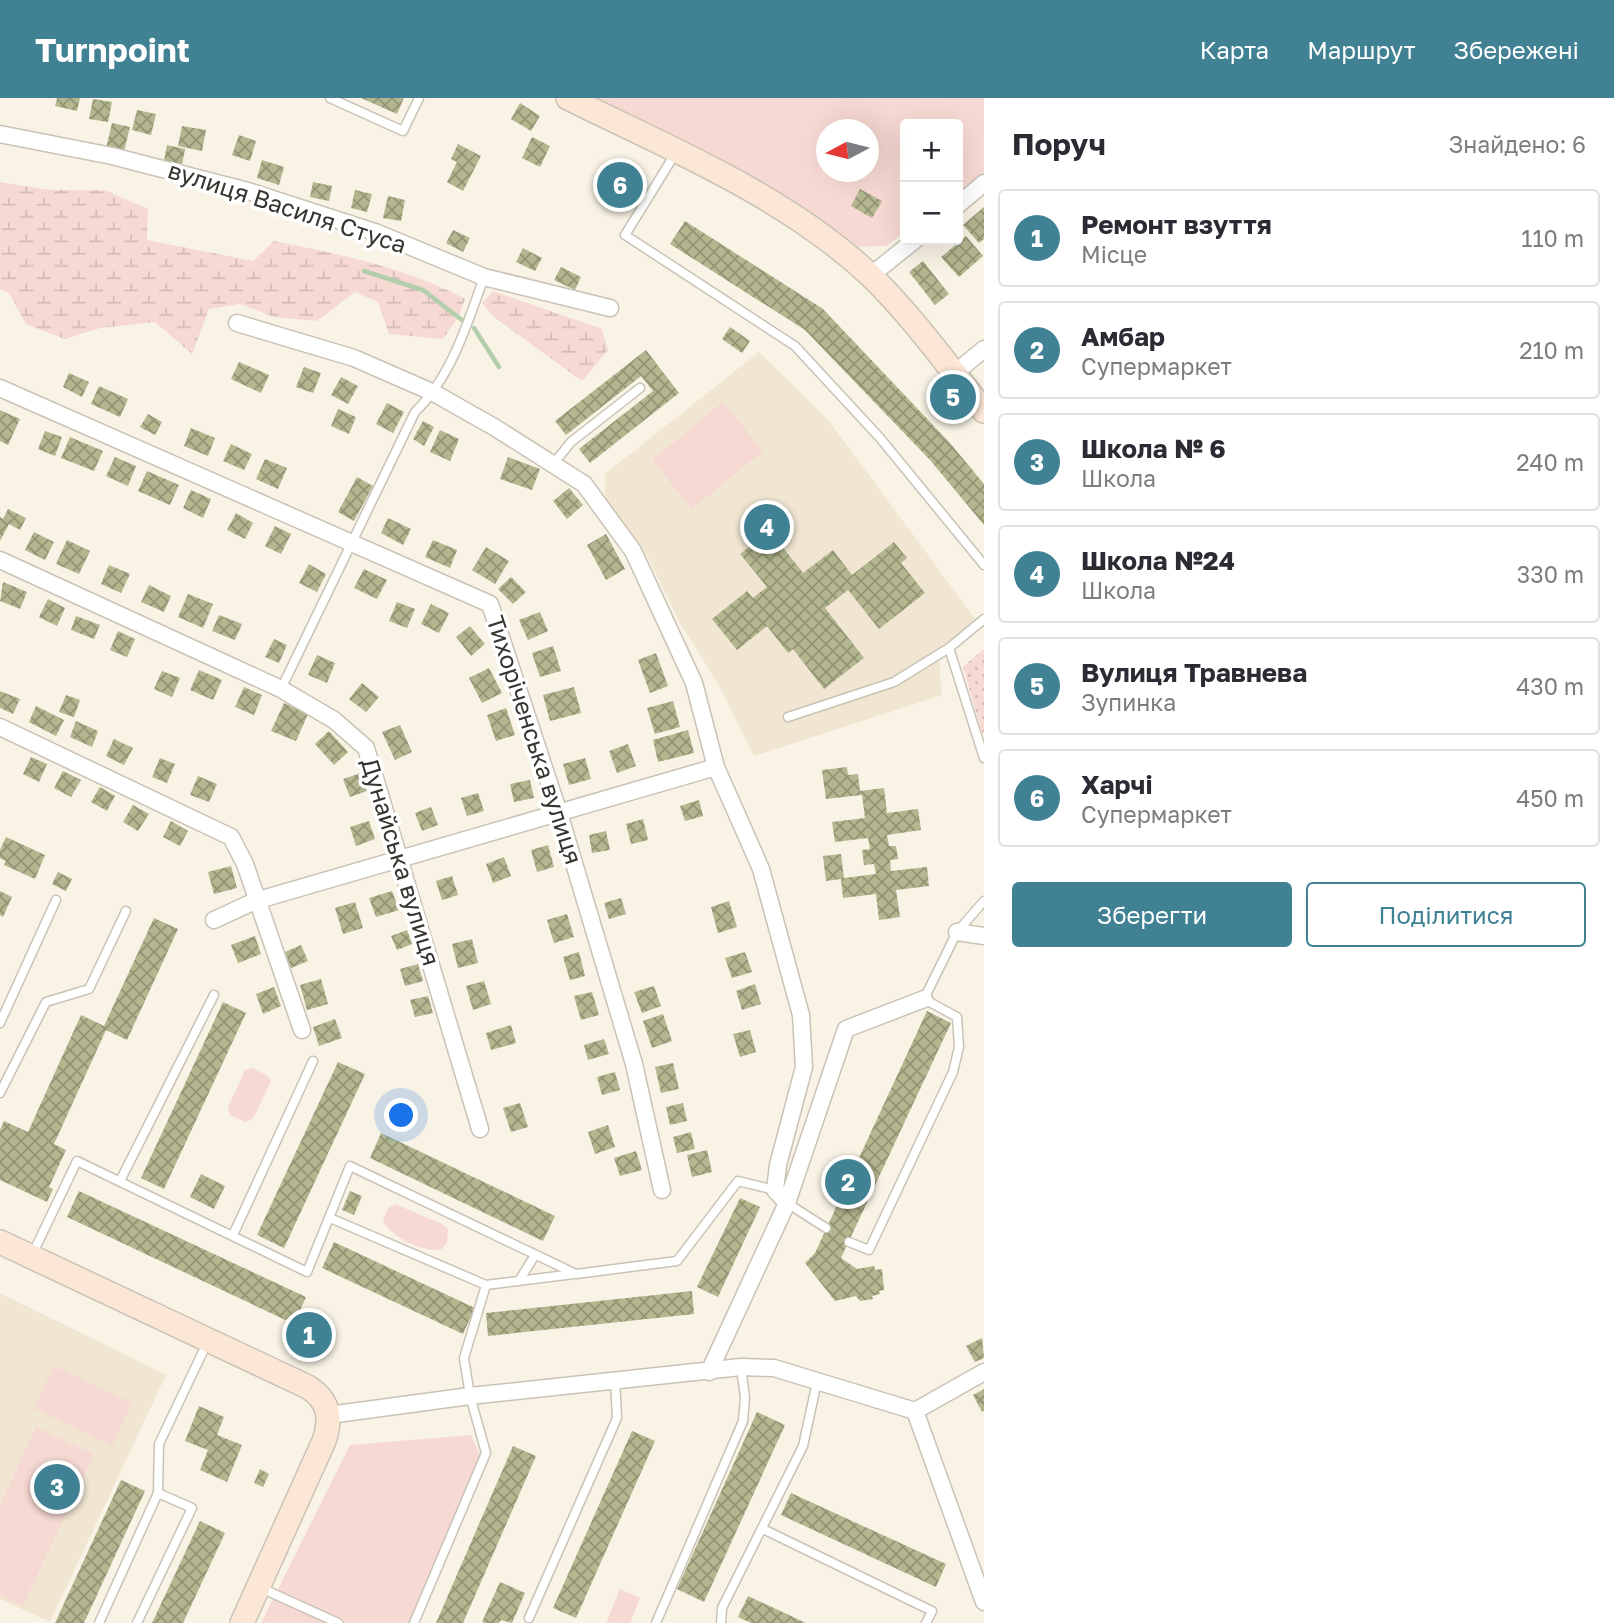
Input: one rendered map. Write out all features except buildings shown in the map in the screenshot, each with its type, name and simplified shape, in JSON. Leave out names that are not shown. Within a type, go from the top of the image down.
[{"type":"street","points":[[568,98],[676,151],[801,222],[870,276],[955,373],[984,411]]},
{"type":"street","name":"вулиця Василя Стуса","points":[[0,134],[112,156],[248,191],[375,232],[484,277],[610,307]]},
{"type":"street","points":[[963,201],[984,183]]},
{"type":"street","points":[[870,276],[909,245]]},
{"type":"street","points":[[237,323],[354,358],[434,393],[554,463],[584,484],[633,551],[694,683],[716,767],[761,869],[801,1015],[804,1067],[778,1165],[775,1190],[787,1203]]},
{"type":"street","points":[[955,373],[984,349]]},
{"type":"street","name":"Тихоріченська вулиця","points":[[0,388],[490,604],[559,813],[634,1064],[662,1191]]},
{"type":"street","name":"Дунайська вулиця","points":[[0,561],[281,689],[334,720],[366,748],[480,1129]]},
{"type":"street","points":[[0,727],[231,837],[245,864],[302,1030]]},
{"type":"street","points":[[215,920],[256,901],[716,767]]},
{"type":"street","points":[[957,932],[984,936]]},
{"type":"street","points":[[709,1372],[787,1203],[846,1029],[924,999]]},
{"type":"street","points":[[0,1242],[320,1395],[329,1415],[324,1441],[242,1623]]},
{"type":"street","points":[[329,1415],[470,1395],[741,1367],[774,1368],[915,1411],[984,1372]]},
{"type":"street","points":[[915,1411],[984,1602]]},
{"type":"lane","points":[[330,98],[403,131],[419,98]]},
{"type":"lane","points":[[676,151],[625,235],[795,346],[880,438],[984,565]]},
{"type":"lane","points":[[281,689],[415,412],[434,393],[465,331],[484,277]]},
{"type":"lane","points":[[554,463],[571,442],[640,388]]},
{"type":"lane","points":[[788,717],[894,682],[949,648],[984,619]]},
{"type":"lane","points":[[949,648],[984,758]]},
{"type":"lane","points":[[0,1023],[56,900]]},
{"type":"lane","points":[[849,1242],[869,1250],[953,1072],[959,1047],[957,1017],[924,999],[957,932],[984,901]]},
{"type":"lane","points":[[0,1093],[46,1002],[89,989],[126,911]]},
{"type":"lane","points":[[120,1181],[215,995]]},
{"type":"lane","points":[[233,1235],[313,1061]]},
{"type":"lane","points":[[31,1256],[77,1161],[307,1272],[350,1166],[576,1274]]},
{"type":"lane","points":[[330,1218],[486,1285],[677,1261],[738,1181],[775,1190]]},
{"type":"lane","points":[[787,1203],[826,1228]]},
{"type":"lane","points":[[519,1281],[535,1255]]},
{"type":"lane","points":[[414,1623],[486,1453],[470,1395],[464,1358],[486,1285]]},
{"type":"lane","points":[[99,1623],[158,1493],[159,1444],[208,1341]]},
{"type":"lane","points":[[656,1623],[743,1421],[745,1398],[741,1367]]},
{"type":"lane","points":[[538,1623],[527,1621],[618,1418],[615,1380]]},
{"type":"lane","points":[[722,1623],[722,1608],[803,1446],[817,1382]]},
{"type":"lane","points":[[137,1623],[192,1507],[158,1493]]},
{"type":"lane","points":[[763,1529],[932,1611],[926,1623]]},
{"type":"lane","points":[[258,1587],[338,1623]]},
{"type":"shaded area","points":[[759,352],[828,420],[977,621],[938,650],[942,695],[754,756],[721,689],[679,621],[647,556],[605,498],[605,474]]},
{"type":"shaded area","points":[[0,1293],[166,1375],[50,1622],[0,1599]]},
{"type":"green space","points":[[592,98],[984,98],[984,173],[963,189],[963,119],[900,119],[900,236],[886,246],[853,247]]},
{"type":"green space","points":[[0,182],[50,190],[105,190],[148,209],[147,240],[253,261],[274,241],[396,270],[465,299],[459,316],[443,339],[389,334],[378,302],[355,292],[317,321],[274,317],[240,304],[209,309],[192,354],[155,322],[100,328],[65,339],[26,324],[9,293],[0,289]]},
{"type":"green space","points":[[493,291],[602,329],[608,350],[582,381],[494,317],[482,303]]},
{"type":"green space","points":[[723,402],[763,451],[692,509],[652,460]]},
{"type":"green space","points":[[984,649],[984,732],[982,733],[963,667]]},
{"type":"green space","points":[[252,1068],[268,1076],[271,1081],[253,1119],[245,1122],[230,1115],[228,1107],[245,1070]]},
{"type":"green space","points":[[395,1204],[448,1229],[447,1243],[442,1249],[417,1246],[392,1232],[383,1219],[389,1207]]},
{"type":"green space","points":[[54,1366],[132,1403],[112,1446],[34,1408]]},
{"type":"green space","points":[[36,1427],[94,1454],[23,1606],[0,1595],[0,1505]]},
{"type":"green space","points":[[471,1435],[480,1455],[411,1623],[261,1623],[350,1445]]},
{"type":"green space","points":[[620,1589],[640,1598],[630,1623],[606,1623]]},
{"type":"waterway","points":[[364,271],[423,290],[462,320]]},
{"type":"waterway","points":[[474,328],[499,367]]},
{"type":"place","name":"Харчі","points":[[620,185]]},
{"type":"place","name":"Вулиця Травнева","points":[[953,397]]},
{"type":"place","name":"Школа №24","points":[[767,527]]},
{"type":"place","name":"Амбар","points":[[848,1182]]},
{"type":"place","name":"Ремонт взуття","points":[[309,1335]]},
{"type":"place","name":"Школа № 6","points":[[57,1487]]}]
